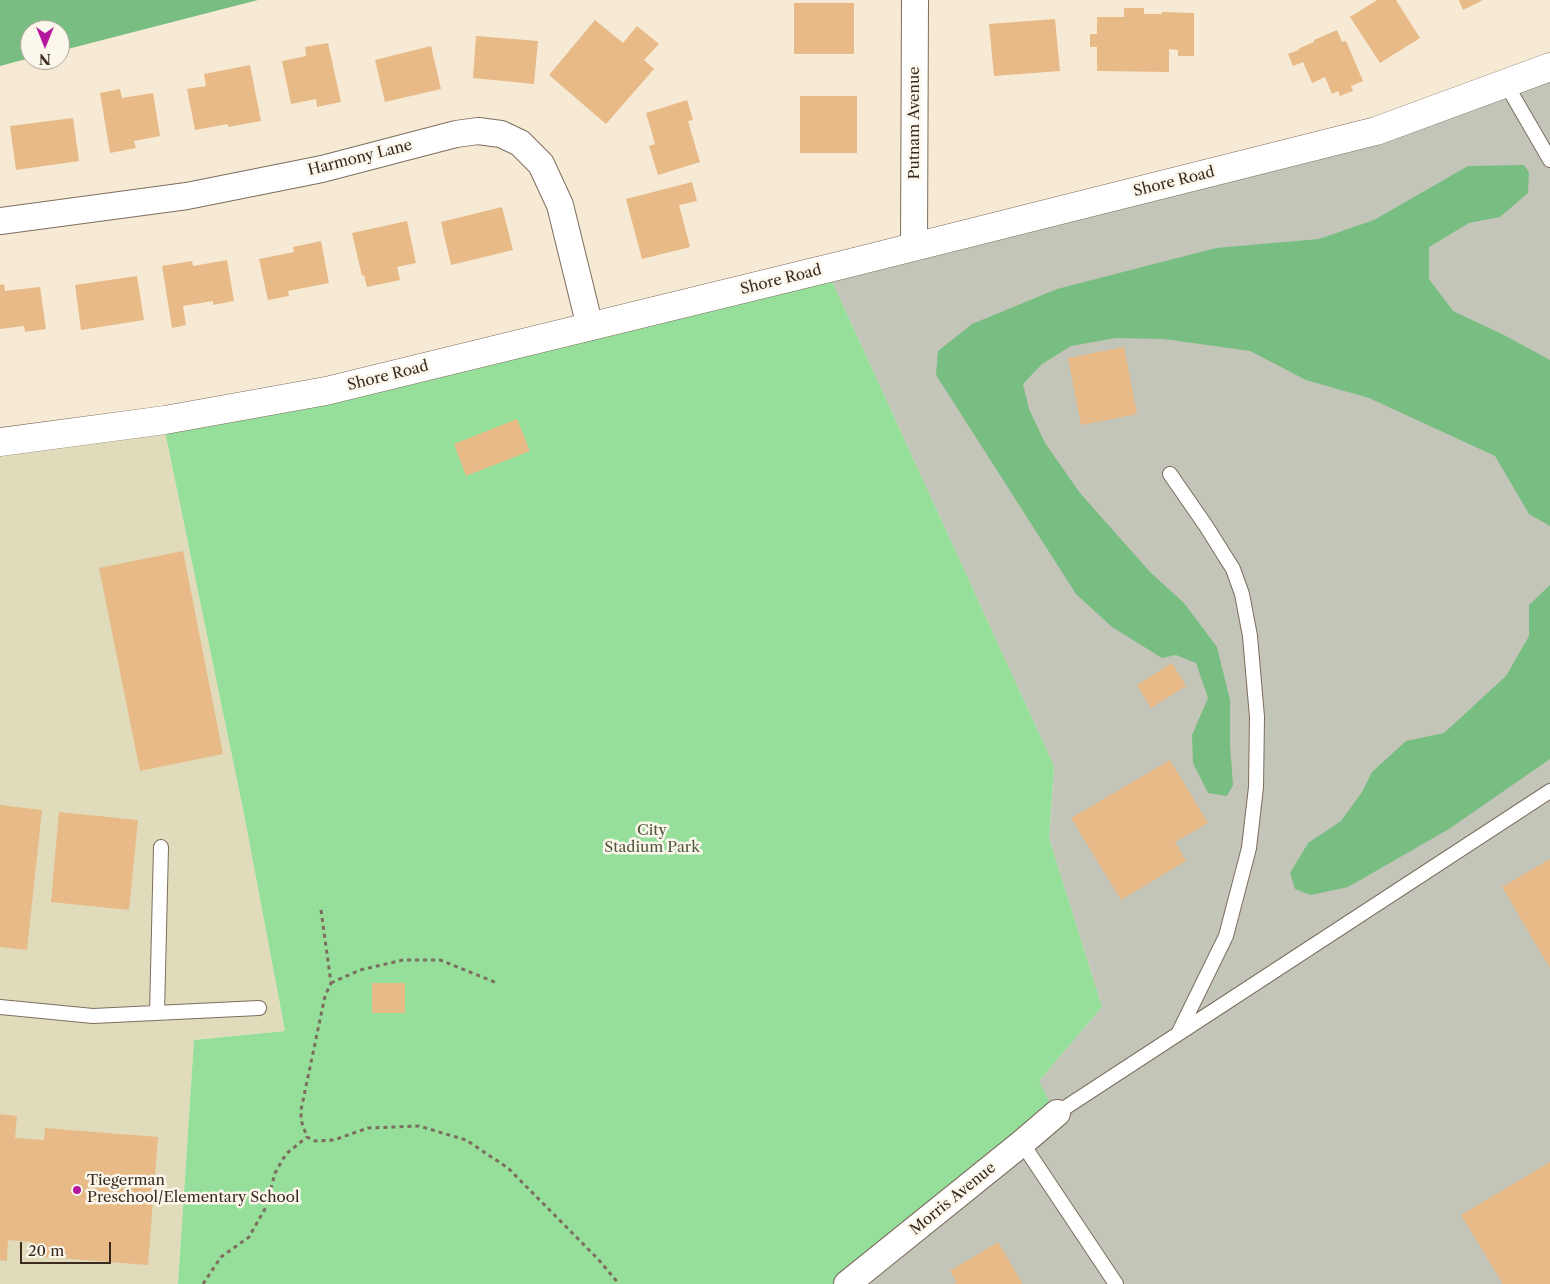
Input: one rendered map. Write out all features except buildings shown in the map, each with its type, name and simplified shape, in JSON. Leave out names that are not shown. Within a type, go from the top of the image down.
[{"type":"main road","name":"Shore Road","points":[[0,442],[165,420],[326,391],[914,247],[1376,131],[1550,67]]},
{"type":"street","name":"Putnam Avenue","points":[[914,247],[915,0]]},
{"type":"street","name":"Harmony Lane","points":[[0,222],[187,196],[322,169],[456,134],[478,131],[501,134],[520,143],[541,164],[560,205],[590,327]]},
{"type":"street","name":"Morris Avenue","points":[[847,1284],[1057,1113]]},
{"type":"lane","points":[[1506,84],[1550,160]]},
{"type":"lane","points":[[1170,474],[1233,569],[1242,594],[1250,636],[1257,717],[1256,787],[1249,848],[1226,936],[1178,1034]]},
{"type":"lane","points":[[1057,1113],[1550,791]]},
{"type":"lane","points":[[156,1013],[161,847]]},
{"type":"lane","points":[[0,1007],[93,1016],[259,1008]]},
{"type":"lane","points":[[1022,1143],[1116,1284]]},
{"type":"path","points":[[320,910],[331,983],[325,996],[301,1110],[301,1120],[307,1137],[315,1141],[334,1140],[368,1128],[419,1126],[466,1140],[508,1168],[619,1284]]},
{"type":"path","points":[[331,983],[360,970],[403,960],[440,960],[497,983]]},
{"type":"path","points":[[203,1284],[221,1258],[249,1237],[266,1207],[275,1173],[286,1154],[307,1137]]},
{"type":"shaded area","points":[[1550,62],[1550,1284],[851,1284],[1039,1081],[1102,1007],[1049,838],[1054,766],[825,266],[1376,131]]},
{"type":"shaded area","points":[[162,417],[244,814],[285,1031],[194,1040],[178,1284],[0,1284],[0,441]]},
{"type":"green space","points":[[0,0],[258,0],[70,48],[70,20],[20,20],[20,61],[0,66]]},
{"type":"green space","points":[[1524,165],[1529,172],[1528,193],[1500,217],[1469,223],[1429,247],[1429,279],[1453,311],[1504,335],[1550,360],[1550,526],[1529,514],[1495,456],[1369,398],[1306,380],[1250,351],[1164,339],[1116,338],[1071,346],[1042,364],[1023,384],[1029,409],[1045,443],[1080,493],[1150,572],[1184,603],[1217,647],[1230,700],[1230,745],[1233,785],[1227,796],[1208,793],[1193,763],[1192,735],[1208,698],[1196,663],[1176,655],[1162,658],[1112,627],[1076,594],[936,375],[938,351],[972,324],[1057,289],[1216,248],[1319,239],[1374,220],[1468,166]]},
{"type":"green space","name":"City Stadium Park","points":[[825,266],[1054,766],[1049,838],[1102,1007],[1039,1081],[1054,1111],[851,1284],[178,1284],[194,1040],[285,1031],[244,814],[162,417]]},
{"type":"green space","points":[[1550,585],[1550,759],[1449,829],[1348,887],[1311,895],[1295,889],[1290,873],[1308,843],[1341,821],[1362,792],[1372,772],[1406,741],[1444,733],[1506,676],[1529,636],[1529,605]]},
{"type":"place","name":"Tiegerman Preschool/Elementary School","points":[[77,1190]]}]
